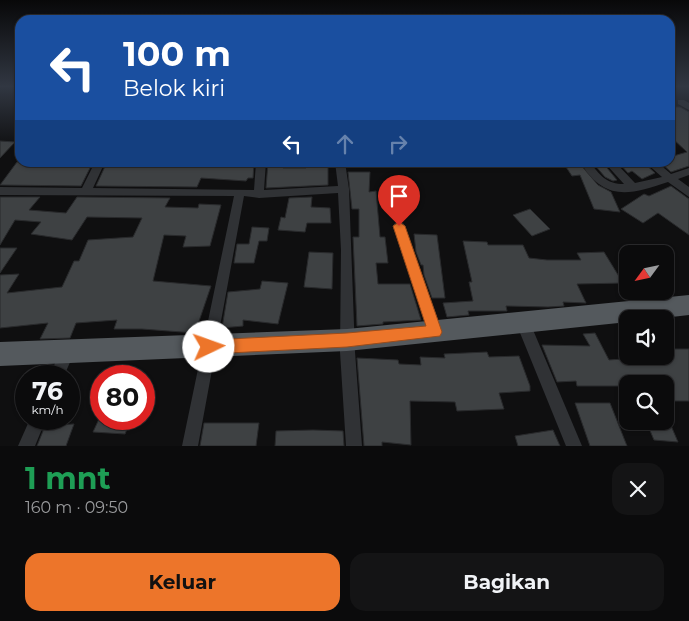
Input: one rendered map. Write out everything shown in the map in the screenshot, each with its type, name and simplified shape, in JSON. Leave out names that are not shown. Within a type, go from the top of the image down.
[{"type":"highway","points":[[0,354],[347,340],[689,305]]},
{"type":"street","points":[[86,191],[98,167]]},
{"type":"street","points":[[259,194],[261,167]]},
{"type":"street","points":[[341,167],[344,189],[347,256],[347,340],[354,446]]},
{"type":"street","points":[[589,167],[597,179],[605,185],[616,189],[669,178],[689,171]]},
{"type":"street","points":[[615,167],[632,186]]},
{"type":"street","points":[[656,167],[689,193]]},
{"type":"street","points":[[0,191],[240,192],[259,194],[344,189]]},
{"type":"street","points":[[190,446],[240,192]]},
{"type":"street","points":[[399,226],[435,332]]},
{"type":"street","points":[[523,323],[574,446]]},
{"type":"street","points":[[61,365],[68,351]]},
{"type":"street","points":[[26,446],[33,430]]},
{"type":"building","points":[[675,108],[681,108],[689,112],[689,166],[671,172],[666,167],[675,167],[675,156],[687,152],[675,141]]},
{"type":"building","points":[[0,141],[15,142],[0,158]]},
{"type":"building","points":[[15,165],[15,167],[90,167],[81,186],[0,185]]},
{"type":"building","points":[[105,167],[254,167],[253,178],[248,178],[246,181],[201,178],[197,187],[96,186]]},
{"type":"building","points":[[268,167],[328,167],[328,185],[266,188]]},
{"type":"building","points":[[566,167],[582,167],[598,185],[611,192],[620,212],[594,209],[580,175],[572,176]]},
{"type":"building","points":[[596,167],[606,167],[617,180],[613,181],[605,177]]},
{"type":"building","points":[[623,167],[648,167],[655,173],[642,179],[632,171],[628,173]]},
{"type":"building","points":[[348,172],[370,172],[369,192],[376,191],[380,237],[385,237],[388,263],[376,263],[378,284],[410,284],[421,320],[383,322],[383,324],[357,326],[353,237],[359,237],[359,209],[352,209]]},
{"type":"building","points":[[671,186],[689,199],[689,235],[658,213],[643,223],[621,209],[644,194],[649,196]]},
{"type":"building","points":[[0,197],[40,197],[29,210],[66,213],[77,197],[170,198],[165,207],[198,208],[199,204],[221,205],[210,246],[183,247],[186,236],[164,235],[153,281],[211,286],[195,333],[114,329],[117,320],[76,323],[70,338],[40,339],[48,323],[0,328],[0,275],[19,274],[7,293],[62,287],[74,261],[79,261],[88,240],[133,237],[142,218],[87,217],[72,240],[31,234],[41,222],[15,220],[0,245]]},
{"type":"building","points":[[312,197],[311,207],[330,208],[331,223],[307,223],[305,232],[278,230],[281,217],[285,218],[289,198]]},
{"type":"building","points":[[530,209],[550,229],[532,236],[513,215]]},
{"type":"building","points":[[252,227],[269,228],[267,241],[259,241],[254,263],[234,263],[237,244],[249,244]]},
{"type":"building","points":[[414,234],[437,235],[445,298],[432,298],[424,275],[423,265],[421,265],[416,252]]},
{"type":"building","points":[[463,241],[487,242],[488,245],[523,245],[529,258],[547,260],[581,260],[577,253],[604,252],[619,276],[619,283],[577,284],[586,303],[563,302],[564,306],[548,307],[506,306],[507,311],[468,311],[469,315],[447,317],[443,303],[473,301],[469,282],[472,282]]},
{"type":"building","points":[[0,248],[17,248],[0,273]]},
{"type":"building","points":[[309,252],[333,253],[332,289],[304,287]]},
{"type":"building","points":[[262,281],[288,283],[278,324],[243,320],[243,326],[222,328],[228,292],[260,289]]},
{"type":"building","points":[[595,333],[609,360],[619,359],[619,365],[674,365],[674,349],[689,349],[689,401],[674,401],[674,375],[619,375],[619,386],[577,386],[576,381],[557,382],[542,345],[590,346],[583,334]]},
{"type":"building","points":[[487,352],[489,357],[519,356],[530,391],[499,393],[504,409],[457,411],[455,402],[410,401],[411,445],[382,442],[382,446],[364,446],[357,358],[398,360],[399,364],[421,365],[420,357],[445,358],[444,354]]},
{"type":"building","points":[[575,403],[610,403],[619,430],[627,446],[590,446]]},
{"type":"building","points":[[204,423],[259,423],[256,446],[200,446]]},
{"type":"building","points":[[43,430],[72,430],[66,446],[37,446]]},
{"type":"building","points":[[94,430],[127,430],[125,434],[93,432]]},
{"type":"building","points":[[553,430],[560,446],[518,446],[515,436]]},
{"type":"building","points":[[650,430],[673,430],[678,442],[654,440]]},
{"type":"building","points":[[276,431],[343,431],[344,446],[275,446]]},
{"type":"route","points":[[209,347],[347,340],[435,332],[399,226]]}]
